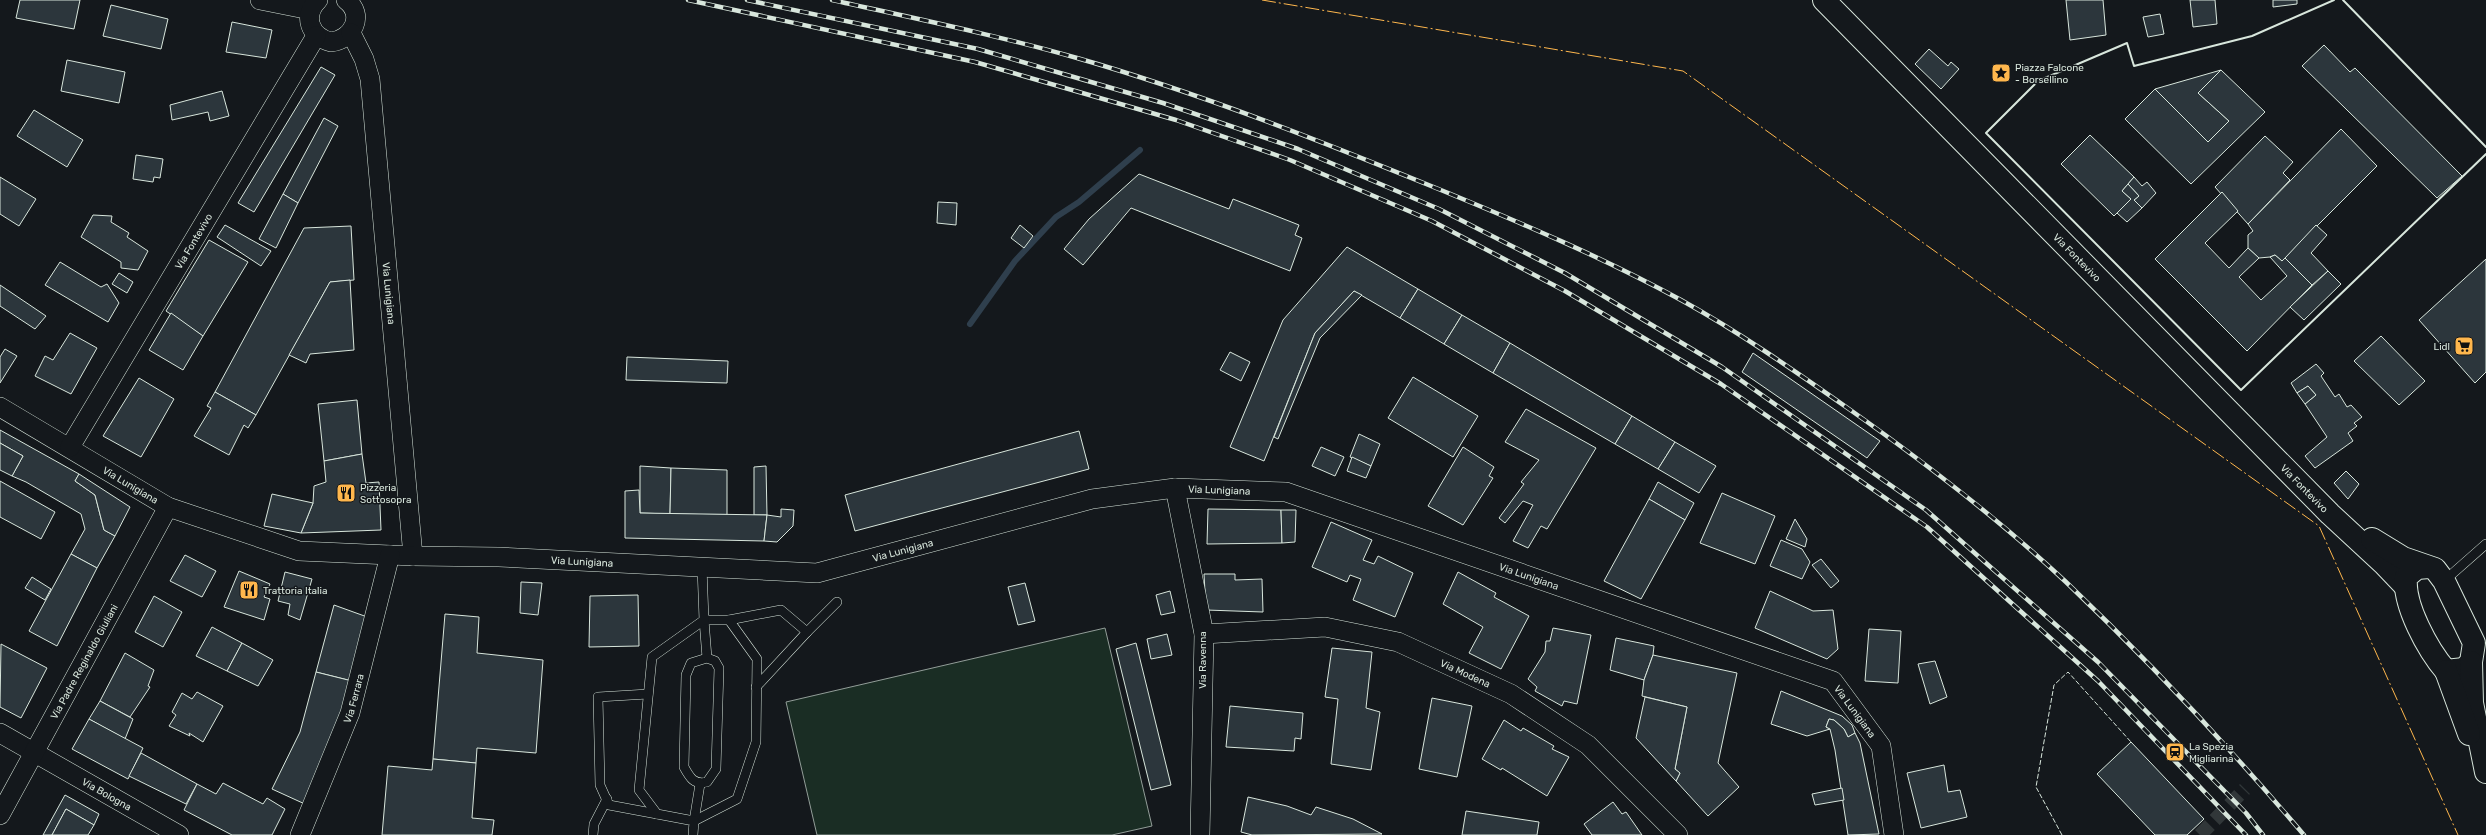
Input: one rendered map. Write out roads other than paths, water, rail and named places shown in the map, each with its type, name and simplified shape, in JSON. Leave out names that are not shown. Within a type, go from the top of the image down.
[{"type":"street","points":[[260,0],[314,5],[310,27],[316,36],[331,42],[339,42],[351,33],[356,18],[354,10],[346,0]]},
{"type":"street","name":"Via Fontevivo","points":[[1824,0],[2330,514],[2384,564],[2405,586],[2407,599],[2433,656],[2446,672],[2456,704],[2486,772]]},
{"type":"street","name":"Via Lunigiana","points":[[351,33],[364,59],[370,79],[413,556]]},
{"type":"street","name":"Via Fontevivo","points":[[70,447],[316,36]]},
{"type":"street","name":"Via Lunigiana","points":[[0,407],[70,447],[125,483],[168,507],[299,551],[413,556],[499,557],[817,573],[1092,499],[1175,488],[1286,492],[1833,680],[1881,746],[1894,835]]},
{"type":"street","name":"Via Ravenna","points":[[1175,488],[1204,634],[1200,835]]},
{"type":"street","name":"Via Padre Reginaldo Giuliani","points":[[0,815],[168,507]]},
{"type":"street","name":"Via Fontevivo","points":[[2330,514],[2359,529],[2403,558],[2436,574],[2474,643],[2471,662],[2472,703],[2486,772]]},
{"type":"street","name":"Via Ferrara","points":[[300,835],[350,713],[390,555]]},
{"type":"street","points":[[2405,586],[2406,577],[2417,568],[2436,574]]},
{"type":"street","name":"Via Modena","points":[[1204,634],[1326,627],[1398,642],[1511,694],[1588,745],[1678,835]]},
{"type":"street","points":[[2446,672],[2464,669],[2471,662]]},
{"type":"street","name":"Via Bologna","points":[[0,733],[179,835]]},
{"type":"lane","points":[[2436,574],[2486,544]]},
{"type":"lane","points":[[702,567],[707,658]]},
{"type":"lane","points":[[756,688],[837,602]]},
{"type":"lane","points":[[657,814],[639,790],[652,657],[704,620],[729,620],[781,610],[808,632]]},
{"type":"lane","points":[[648,694],[598,697],[600,785],[609,805],[694,821],[737,798],[756,742],[757,659],[729,620]]},
{"type":"lane","points":[[707,658],[715,661],[719,668],[716,769],[707,782],[700,784],[691,780],[684,767],[686,675],[691,663],[707,658]]},
{"type":"lane","points":[[693,835],[700,784]]},
{"type":"lane","points":[[593,835],[594,824],[606,799]]},
{"type":"waterway","points":[[970,324],[1015,261],[1056,217],[1079,202],[1140,150]]},
{"type":"tunnel","points":[[2200,835],[2245,789]]},
{"type":"railway","points":[[688,0],[975,62],[1176,120],[1290,160],[1432,221],[1565,291],[1721,384],[1927,527],[2098,681],[2246,835]]},
{"type":"railway","points":[[747,0],[978,49],[1163,103],[1298,149],[1439,209],[1565,273],[1722,367],[1926,510],[2098,662],[2246,813],[2263,835]]},
{"type":"railway","points":[[832,0],[954,27],[1077,58],[1168,86],[1258,118],[1436,188],[1560,241],[1621,269],[1703,312],[1787,366],[1933,470],[2041,559],[2097,612],[2158,674],[2218,737],[2304,835]]},
{"type":"place","name":"Piazza Falcone - Borsellino","points":[[2001,73]]},
{"type":"place","name":"Lidl","points":[[2464,346]]},
{"type":"place","name":"Pizzeria Sottosopra","points":[[346,493]]},
{"type":"place","name":"Trattoria Italia","points":[[249,590]]},
{"type":"place","name":"La Spezia Migliarina","points":[[2175,752]]}]
